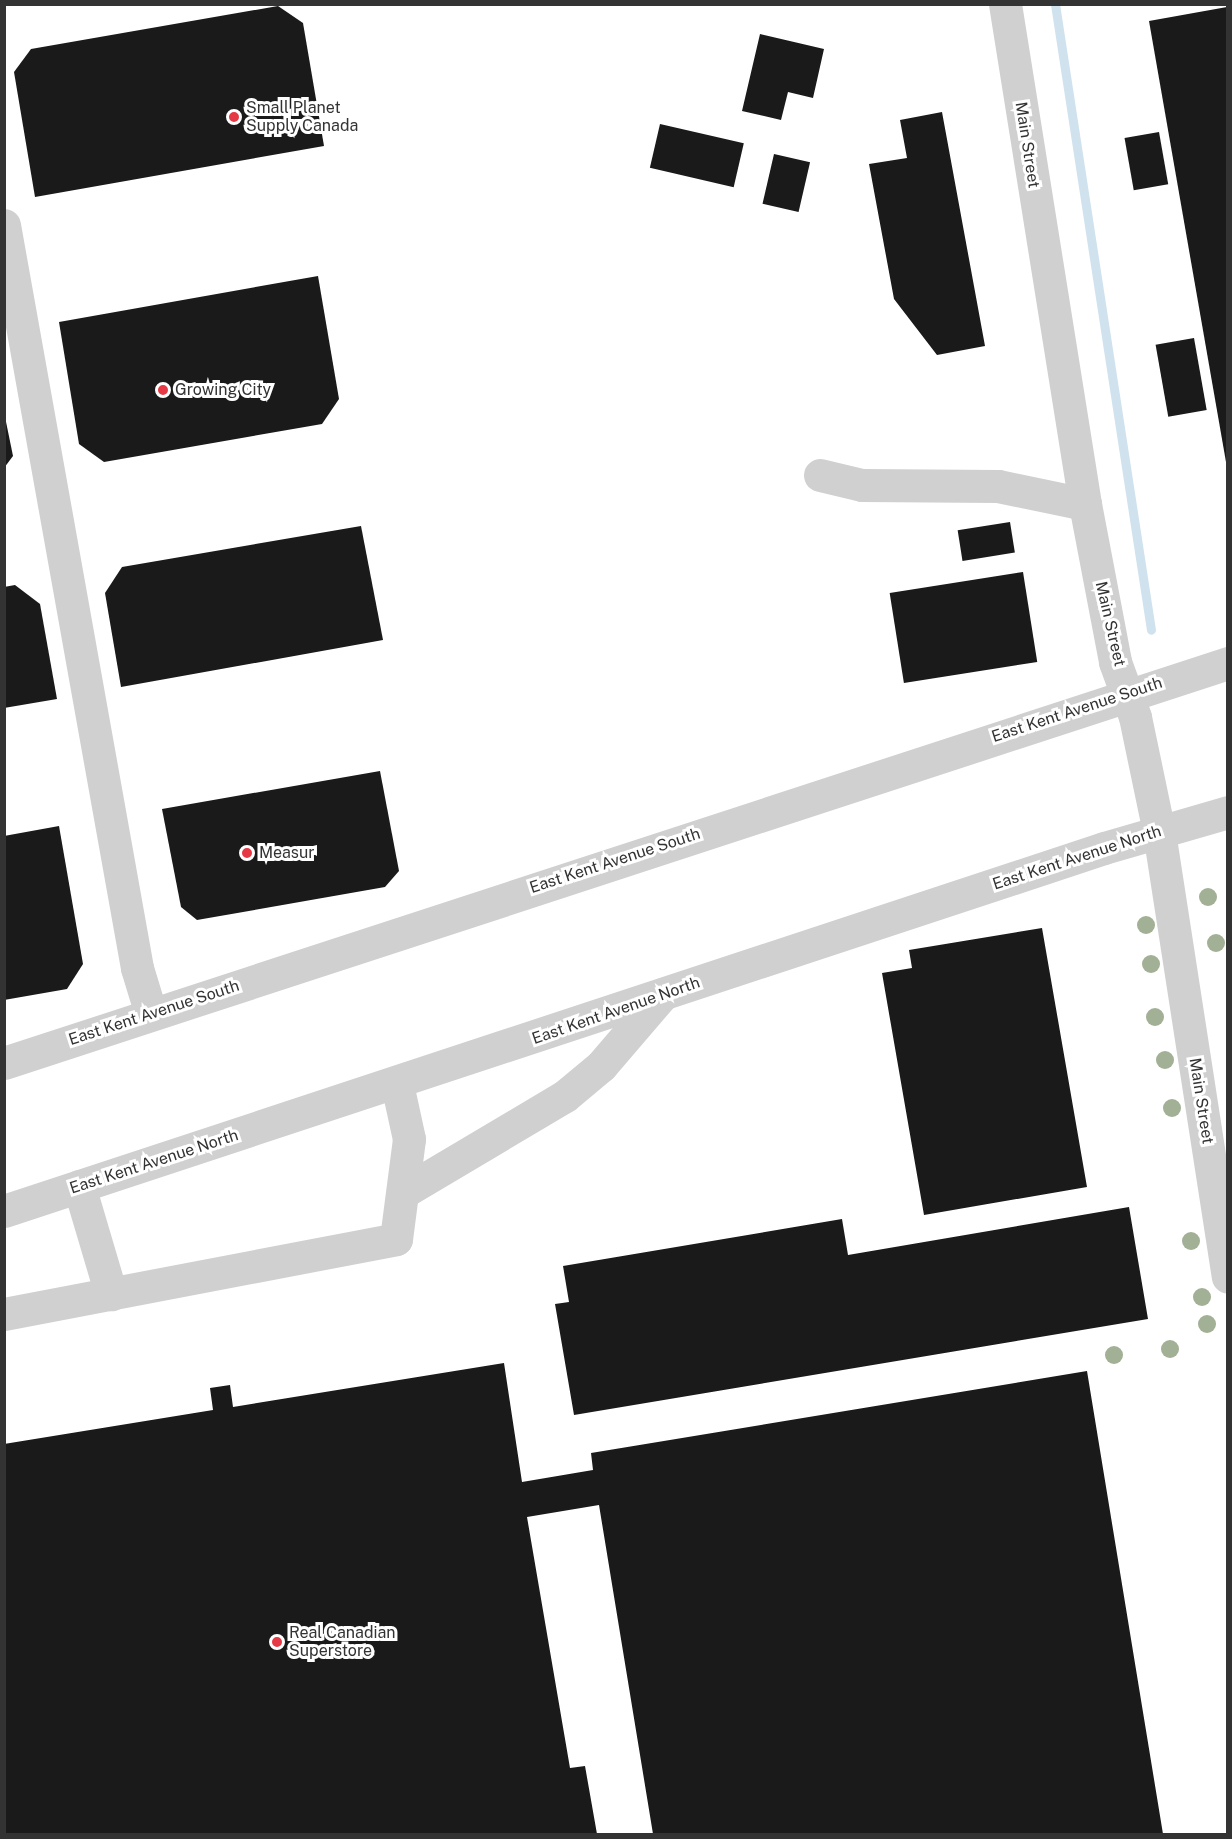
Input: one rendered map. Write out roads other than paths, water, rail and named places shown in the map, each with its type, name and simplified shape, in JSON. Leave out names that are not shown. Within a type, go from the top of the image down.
[{"type":"street","name":"Main Street","points":[[1005,4],[1085,504],[1115,662],[1129,693],[1159,832],[1227,1277]]},
{"type":"street","points":[[4,225],[135,957],[152,1014]]},
{"type":"street","points":[[820,475],[862,485],[998,486],[1085,504]]},
{"type":"street","name":"East Kent Avenue South","points":[[4,1063],[1129,693],[1227,663]]},
{"type":"street","name":"East Kent Avenue North","points":[[4,1211],[397,1084],[1159,832],[1227,812]]},
{"type":"street","points":[[405,1191],[565,1096],[601,1066],[661,996]]},
{"type":"street","points":[[4,1314],[396,1239],[405,1191],[410,1139],[397,1084]]},
{"type":"street","points":[[79,1186],[111,1294]]},
{"type":"waterway","points":[[1055,4],[1151,630]]},
{"type":"place","name":"Small Planet Supply Canada","points":[[234,117]]},
{"type":"place","name":"Growing City","points":[[163,390]]},
{"type":"place","name":"Measur","points":[[247,853]]},
{"type":"place","name":"Real Canadian Superstore","points":[[277,1642]]}]
